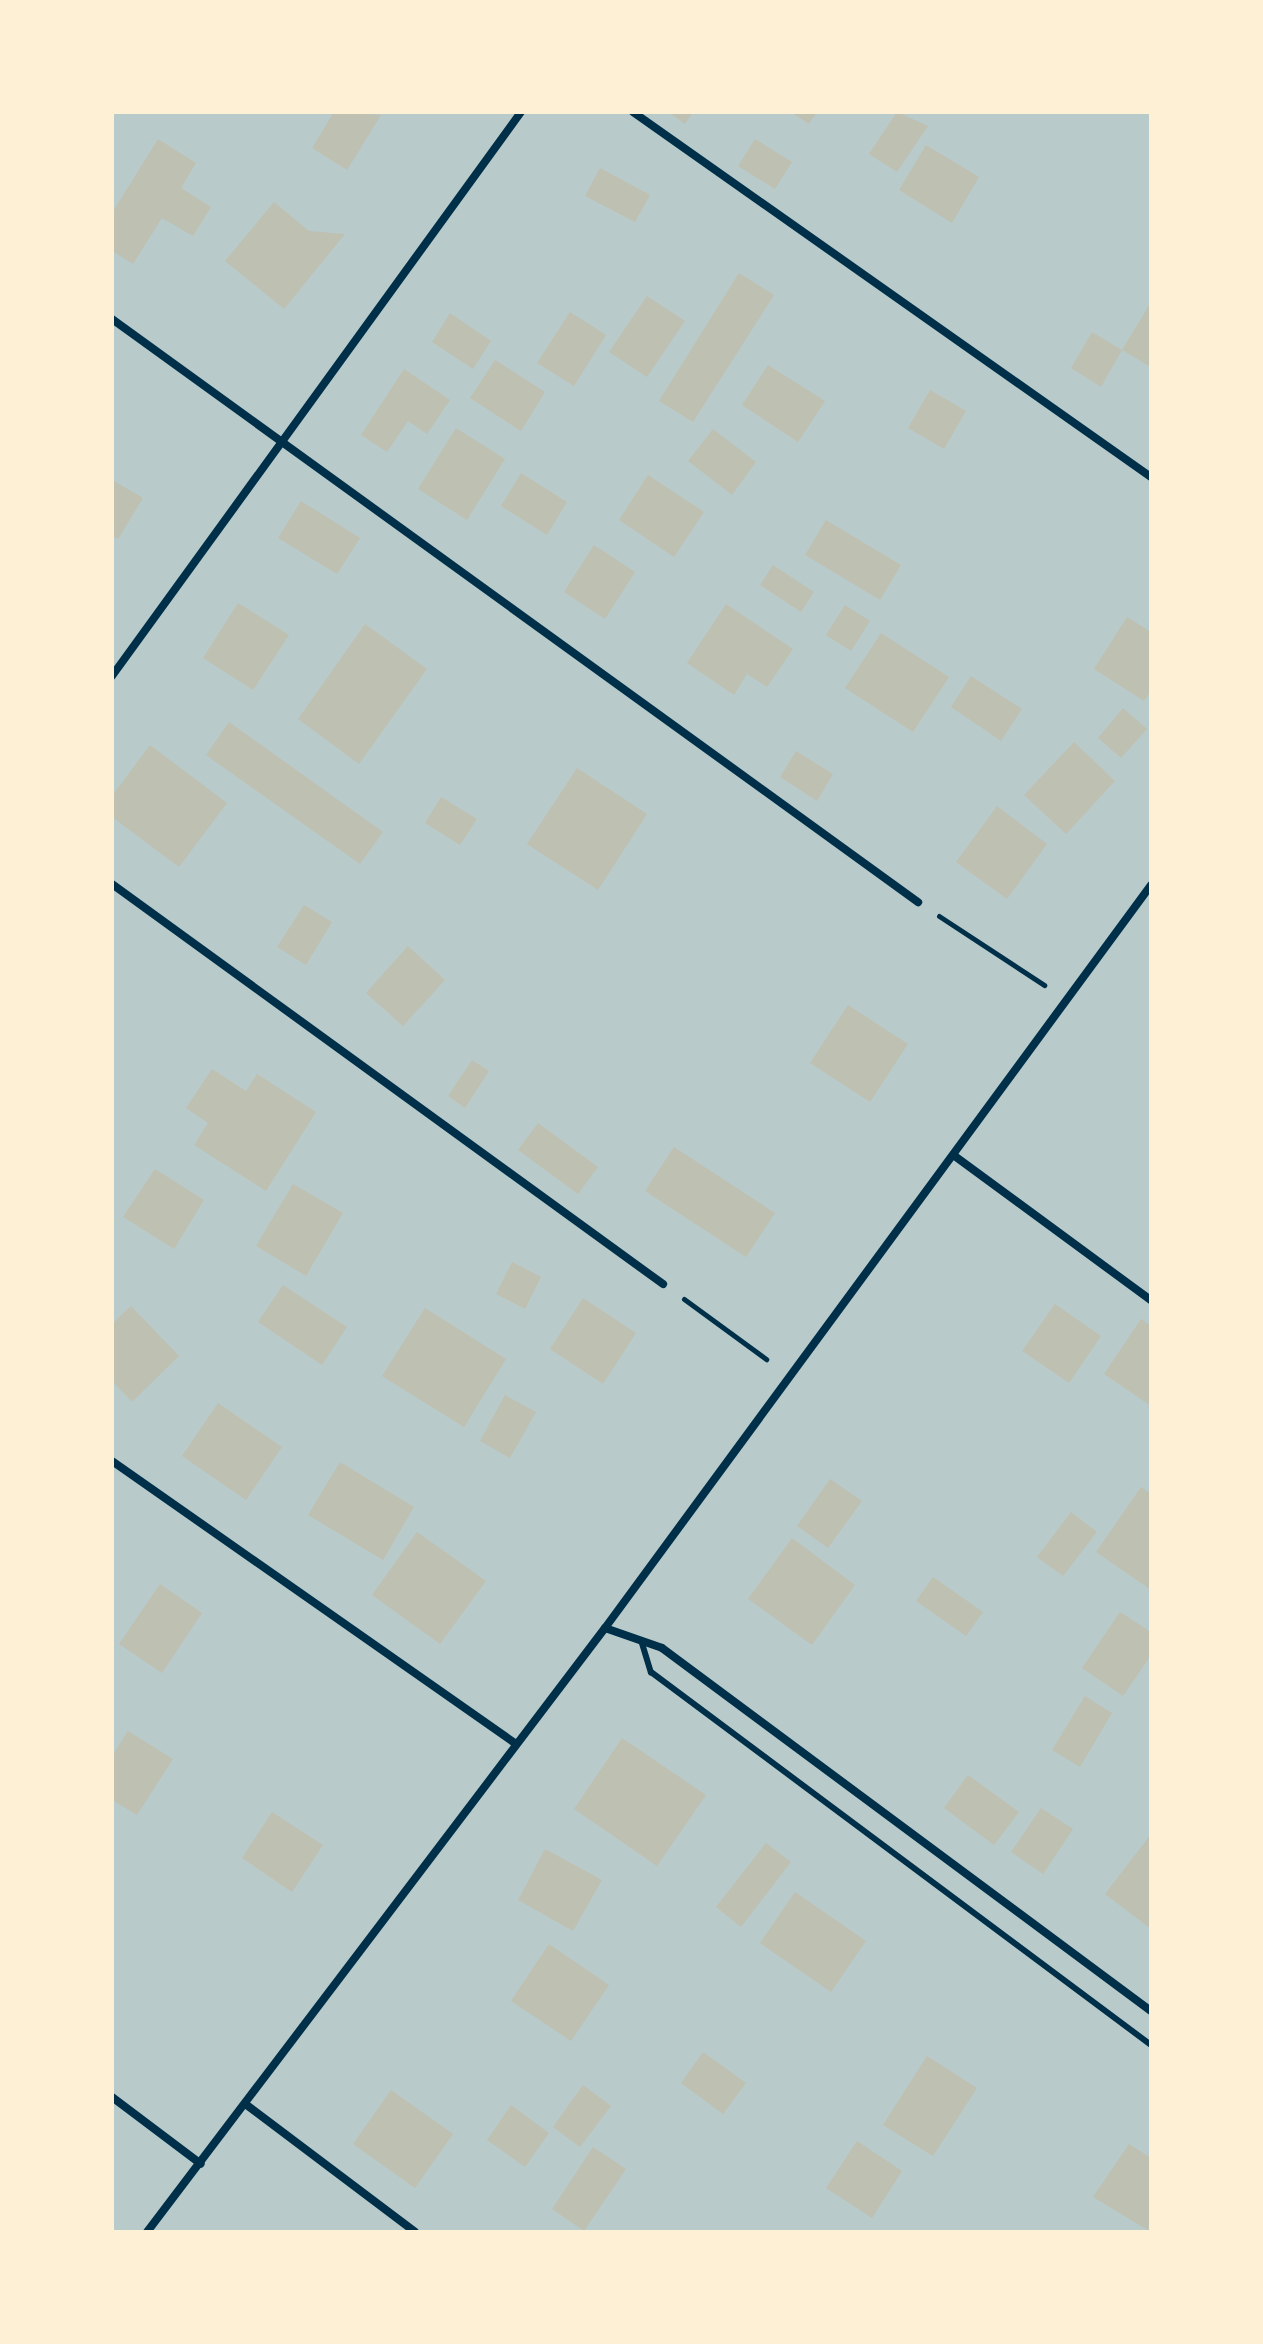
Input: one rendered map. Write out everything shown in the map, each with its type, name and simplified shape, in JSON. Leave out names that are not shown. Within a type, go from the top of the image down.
[{"type":"street","points":[[112,676],[284,443],[521,112]]},
{"type":"street","points":[[633,112],[1151,477]]},
{"type":"street","points":[[112,319],[918,902]]},
{"type":"street","points":[[112,884],[663,1284]]},
{"type":"street","points":[[147,2232],[248,2106],[605,1628],[788,1375],[956,1157],[1151,885]]},
{"type":"street","points":[[956,1157],[1151,1300]]},
{"type":"street","points":[[112,1461],[516,1744]]},
{"type":"street","points":[[605,1628],[662,1648],[1151,2011]]},
{"type":"street","points":[[112,2097],[201,2164]]},
{"type":"street","points":[[248,2106],[415,2232]]},
{"type":"lane","points":[[641,1640],[651,1672],[1151,2045]]},
{"type":"path","points":[[918,902],[1068,1001]]},
{"type":"path","points":[[663,1284],[788,1375]]},
{"type":"shaded area","points":[[112,112],[1151,112],[1151,2232],[112,2232]]},
{"type":"building","points":[[334,112],[381,115],[347,170],[312,148]]},
{"type":"building","points":[[668,112],[693,112],[685,124]]},
{"type":"building","points":[[791,112],[817,112],[809,124]]},
{"type":"building","points":[[897,112],[928,126],[897,172],[869,154]]},
{"type":"building","points":[[158,139],[196,163],[181,188],[211,207],[193,236],[162,218],[133,264],[112,251],[112,213]]},
{"type":"building","points":[[755,139],[792,162],[775,189],[738,166]]},
{"type":"building","points":[[926,145],[979,177],[952,223],[899,190]]},
{"type":"building","points":[[600,168],[650,195],[635,222],[585,196]]},
{"type":"building","points":[[274,202],[309,231],[345,234],[284,309],[225,261]]},
{"type":"building","points":[[739,273],[774,295],[693,422],[659,401]]},
{"type":"building","points":[[647,296],[685,321],[647,377],[609,352]]},
{"type":"building","points":[[1151,302],[1151,367],[1122,350]]},
{"type":"building","points":[[570,312],[606,335],[574,386],[537,363]]},
{"type":"building","points":[[450,313],[491,341],[473,369],[432,342]]},
{"type":"building","points":[[1092,332],[1122,350],[1101,387],[1071,368]]},
{"type":"building","points":[[495,360],[545,392],[521,431],[470,398]]},
{"type":"building","points":[[768,365],[825,401],[798,442],[742,405]]},
{"type":"building","points":[[404,369],[450,400],[427,434],[408,421],[387,452],[361,435]]},
{"type":"building","points":[[930,390],[966,411],[944,449],[908,428]]},
{"type":"building","points":[[456,428],[505,459],[467,520],[418,489]]},
{"type":"building","points":[[713,429],[756,462],[732,495],[688,461]]},
{"type":"building","points":[[521,473],[567,502],[547,535],[501,506]]},
{"type":"building","points":[[648,475],[704,512],[674,557],[619,520]]},
{"type":"building","points":[[112,480],[143,498],[118,539],[112,536]]},
{"type":"building","points":[[301,501],[360,538],[337,574],[278,538]]},
{"type":"building","points":[[826,520],[901,565],[880,600],[805,555]]},
{"type":"building","points":[[594,545],[635,572],[605,619],[564,592]]},
{"type":"building","points":[[773,565],[814,592],[801,612],[760,585]]},
{"type":"building","points":[[238,603],[289,635],[253,690],[203,658]]},
{"type":"building","points":[[726,604],[793,649],[767,687],[747,674],[734,695],[687,663]]},
{"type":"building","points":[[845,605],[870,621],[851,651],[826,635]]},
{"type":"building","points":[[1127,617],[1151,632],[1151,691],[1144,701],[1094,669]]},
{"type":"building","points":[[365,624],[427,669],[359,764],[298,719]]},
{"type":"building","points":[[881,633],[949,677],[913,732],[845,688]]},
{"type":"building","points":[[971,676],[1022,709],[1001,741],[951,707]]},
{"type":"building","points":[[1123,708],[1147,729],[1121,758],[1098,738]]},
{"type":"building","points":[[229,722],[383,832],[360,864],[206,755]]},
{"type":"building","points":[[1074,742],[1115,781],[1066,834],[1024,795]]},
{"type":"building","points":[[150,745],[227,803],[179,867],[112,817],[112,796]]},
{"type":"building","points":[[796,751],[833,774],[817,801],[780,777]]},
{"type":"building","points":[[577,768],[647,814],[598,890],[527,844]]},
{"type":"building","points":[[441,797],[477,819],[460,845],[425,823]]},
{"type":"building","points":[[997,806],[1047,844],[1007,899],[956,862]]},
{"type":"building","points":[[304,905],[332,922],[306,965],[277,947]]},
{"type":"building","points":[[408,946],[445,980],[403,1026],[366,993]]},
{"type":"building","points":[[848,1005],[908,1044],[870,1102],[810,1063]]},
{"type":"building","points":[[472,1060],[489,1071],[465,1108],[448,1096]]},
{"type":"building","points":[[212,1069],[246,1091],[257,1074],[316,1112],[266,1191],[194,1145],[208,1123],[186,1108]]},
{"type":"building","points":[[538,1123],[598,1167],[578,1194],[518,1150]]},
{"type":"building","points":[[674,1147],[775,1213],[746,1257],[645,1191]]},
{"type":"building","points":[[155,1169],[204,1200],[174,1249],[123,1217]]},
{"type":"building","points":[[293,1184],[343,1213],[306,1276],[256,1246]]},
{"type":"building","points":[[512,1262],[541,1277],[525,1309],[496,1294]]},
{"type":"building","points":[[283,1285],[347,1327],[322,1365],[258,1322]]},
{"type":"building","points":[[583,1298],[636,1333],[603,1384],[550,1349]]},
{"type":"building","points":[[1055,1304],[1101,1336],[1069,1383],[1022,1351]]},
{"type":"building","points":[[131,1306],[179,1356],[132,1402],[112,1381],[112,1324]]},
{"type":"building","points":[[425,1308],[506,1359],[464,1427],[382,1376]]},
{"type":"building","points":[[1141,1319],[1151,1326],[1151,1406],[1104,1374]]},
{"type":"building","points":[[505,1395],[536,1412],[510,1458],[480,1441]]},
{"type":"building","points":[[218,1403],[282,1447],[246,1500],[182,1456]]},
{"type":"building","points":[[340,1462],[414,1507],[383,1560],[308,1515]]},
{"type":"building","points":[[830,1479],[862,1501],[828,1548],[797,1526]]},
{"type":"building","points":[[1141,1487],[1151,1494],[1151,1590],[1096,1552]]},
{"type":"building","points":[[1071,1512],[1097,1532],[1063,1576],[1037,1557]]},
{"type":"building","points":[[417,1532],[486,1581],[440,1644],[372,1595]]},
{"type":"building","points":[[792,1538],[855,1585],[812,1645],[748,1599]]},
{"type":"building","points":[[933,1577],[983,1612],[966,1636],[916,1601]]},
{"type":"building","points":[[160,1584],[202,1613],[162,1673],[119,1644]]},
{"type":"building","points":[[1120,1612],[1151,1632],[1151,1655],[1123,1696],[1082,1668]]},
{"type":"building","points":[[1085,1696],[1112,1713],[1080,1767],[1052,1750]]},
{"type":"building","points":[[128,1731],[173,1759],[137,1815],[112,1800],[112,1756]]},
{"type":"building","points":[[622,1738],[706,1795],[657,1866],[574,1809]]},
{"type":"building","points":[[968,1775],[1019,1812],[994,1845],[944,1808]]},
{"type":"building","points":[[1041,1808],[1073,1829],[1043,1874],[1011,1852]]},
{"type":"building","points":[[272,1812],[323,1845],[292,1892],[242,1858]]},
{"type":"building","points":[[1151,1834],[1151,1929],[1105,1894]]},
{"type":"building","points":[[766,1843],[791,1862],[741,1927],[716,1907]]},
{"type":"building","points":[[545,1849],[602,1880],[573,1931],[518,1900]]},
{"type":"building","points":[[795,1892],[866,1941],[831,1992],[760,1943]]},
{"type":"building","points":[[549,1944],[609,1985],[571,2041],[511,2001]]},
{"type":"building","points":[[703,2052],[746,2083],[723,2114],[681,2083]]},
{"type":"building","points":[[927,2056],[977,2088],[933,2156],[883,2125]]},
{"type":"building","points":[[583,2085],[611,2106],[580,2147],[553,2127]]},
{"type":"building","points":[[391,2090],[453,2134],[415,2188],[353,2144]]},
{"type":"building","points":[[511,2105],[549,2133],[525,2167],[487,2140]]},
{"type":"building","points":[[857,2141],[902,2171],[872,2218],[826,2188]]},
{"type":"building","points":[[1129,2144],[1151,2158],[1151,2232],[1093,2197]]},
{"type":"building","points":[[593,2147],[626,2169],[584,2231],[552,2209]]}]
